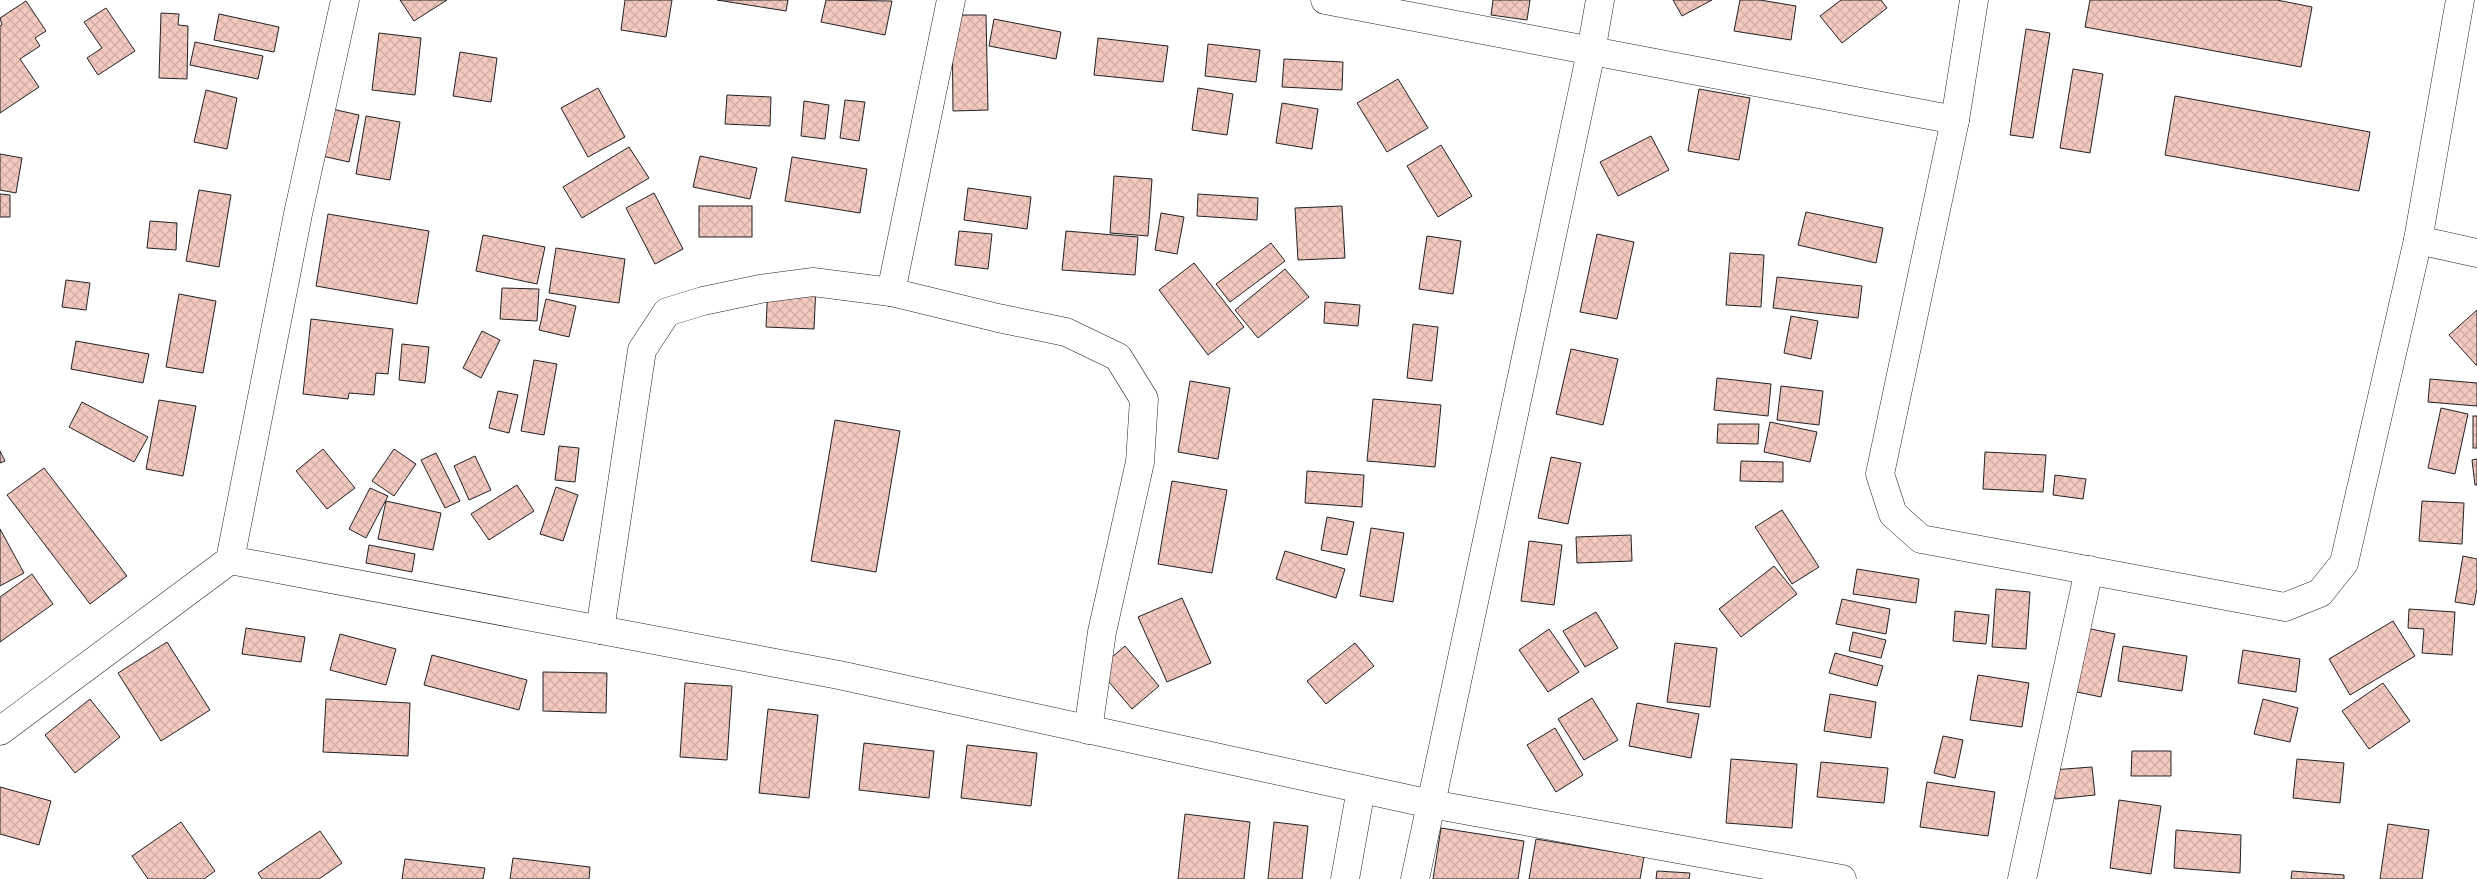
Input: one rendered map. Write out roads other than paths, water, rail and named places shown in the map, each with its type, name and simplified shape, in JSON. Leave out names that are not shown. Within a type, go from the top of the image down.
[{"type":"street","points":[[0,731],[230,560],[298,214],[345,0]]},
{"type":"street","points":[[892,292],[951,0]]},
{"type":"street","points":[[1325,0],[1955,120]]},
{"type":"street","points":[[1415,879],[1591,52],[1600,0]]},
{"type":"street","points":[[1974,0],[1955,120],[1880,474],[1893,514],[1921,539],[2285,607],[2320,593],[2344,563],[2418,240],[2460,0]]},
{"type":"street","points":[[2418,240],[2477,254]]},
{"type":"street","points":[[600,630],[642,350],[667,312],[703,300],[760,289],[813,282],[892,292],[998,318],[1066,332],[1118,357],[1144,399],[1140,462],[1102,632],[1088,730]]},
{"type":"street","points":[[230,560],[838,675],[1431,804],[1842,879]]},
{"type":"street","points":[[2022,879],[2089,570]]},
{"type":"street","points":[[1345,879],[1362,789]]}]
